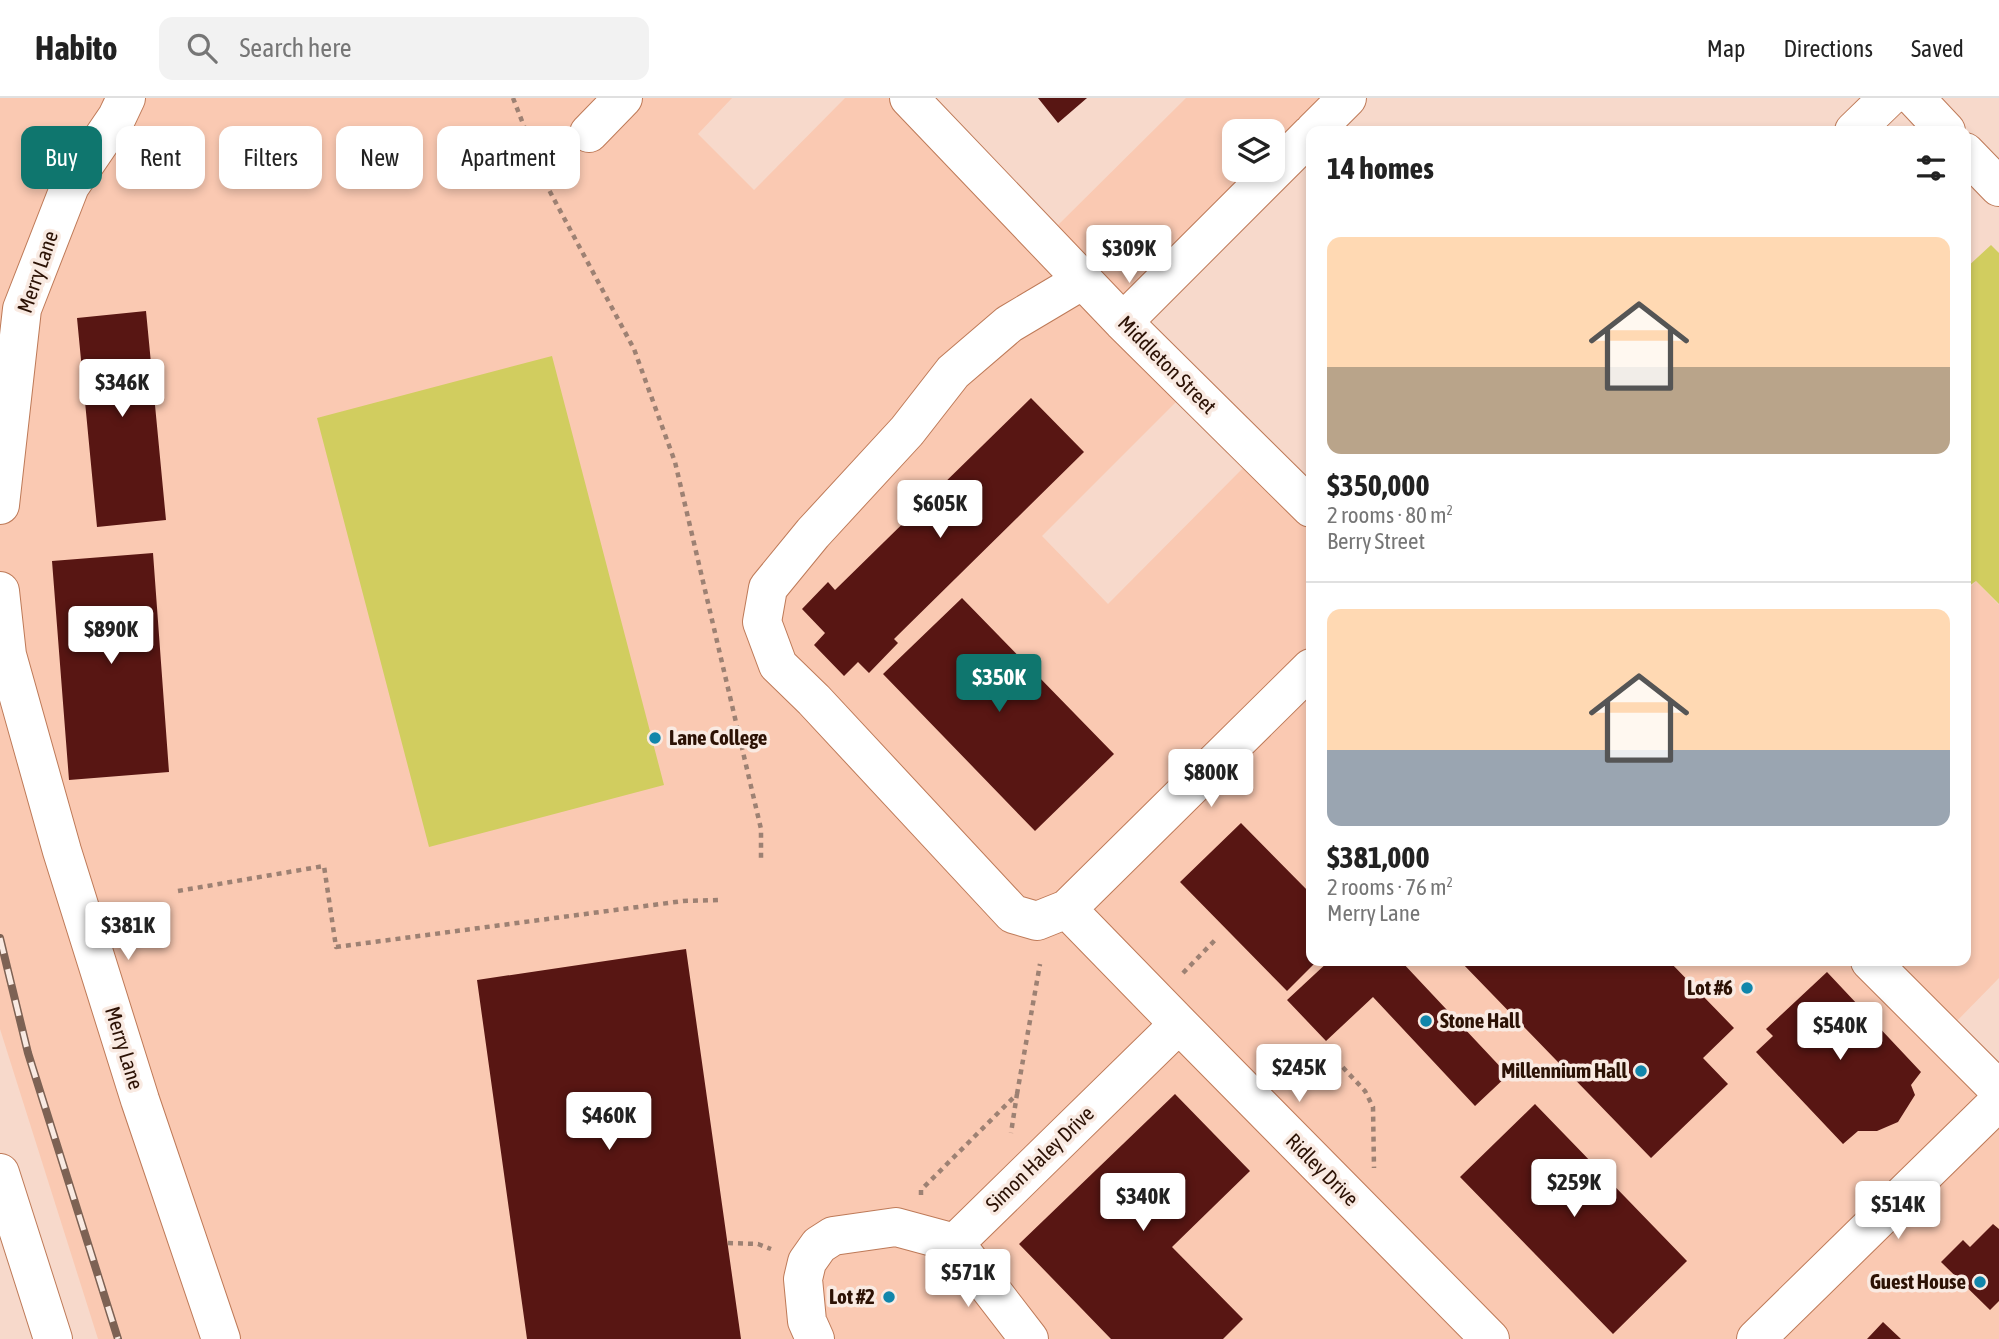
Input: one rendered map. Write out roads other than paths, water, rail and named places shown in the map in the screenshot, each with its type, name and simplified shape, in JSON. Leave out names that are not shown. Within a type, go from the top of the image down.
[{"type":"street","name":"Merry Lane","points":[[0,505],[22,309],[70,186],[117,117],[125,98]]},
{"type":"street","name":"Middleton Street","points":[[909,98],[1123,322],[1306,503]]},
{"type":"street","points":[[1319,126],[1347,98]]},
{"type":"street","points":[[1859,126],[1888,98]]},
{"type":"street","points":[[1915,98],[1941,126]]},
{"type":"street","points":[[1123,322],[1306,139]]},
{"type":"street","points":[[1971,158],[1999,187]]},
{"type":"street","points":[[1083,280],[1009,324],[953,372],[907,431],[813,533],[768,588],[762,622],[778,665],[814,700],[1013,914],[1037,920],[1067,909],[1306,682]]},
{"type":"street","points":[[0,298],[19,333]]},
{"type":"street","name":"Merry Lane","points":[[0,591],[7,655],[62,851],[140,1100],[221,1339]]},
{"type":"street","name":"Ridley Drive","points":[[1067,909],[1490,1339]]},
{"type":"street","points":[[1875,966],[1999,1090]]},
{"type":"street","name":"Simon Haley Drive","points":[[955,1243],[1178,1024]]},
{"type":"street","points":[[1756,1339],[1999,1101]]},
{"type":"street","points":[[0,1173],[52,1339]]},
{"type":"street","points":[[815,1339],[807,1321],[803,1279],[807,1262],[819,1245],[833,1236],[896,1227],[955,1243],[1029,1339]]},
{"type":"railway","points":[[0,938],[28,1053],[118,1339]]},
{"type":"place","name":"Lane College","points":[[655,738]]},
{"type":"place","name":"Lot #6","points":[[1747,988]]},
{"type":"place","name":"Stone Hall","points":[[1426,1021]]},
{"type":"place","name":"Millennium Hall","points":[[1641,1071]]},
{"type":"place","name":"Guest House","points":[[1980,1282]]},
{"type":"place","name":"Lot #2","points":[[889,1297]]}]
